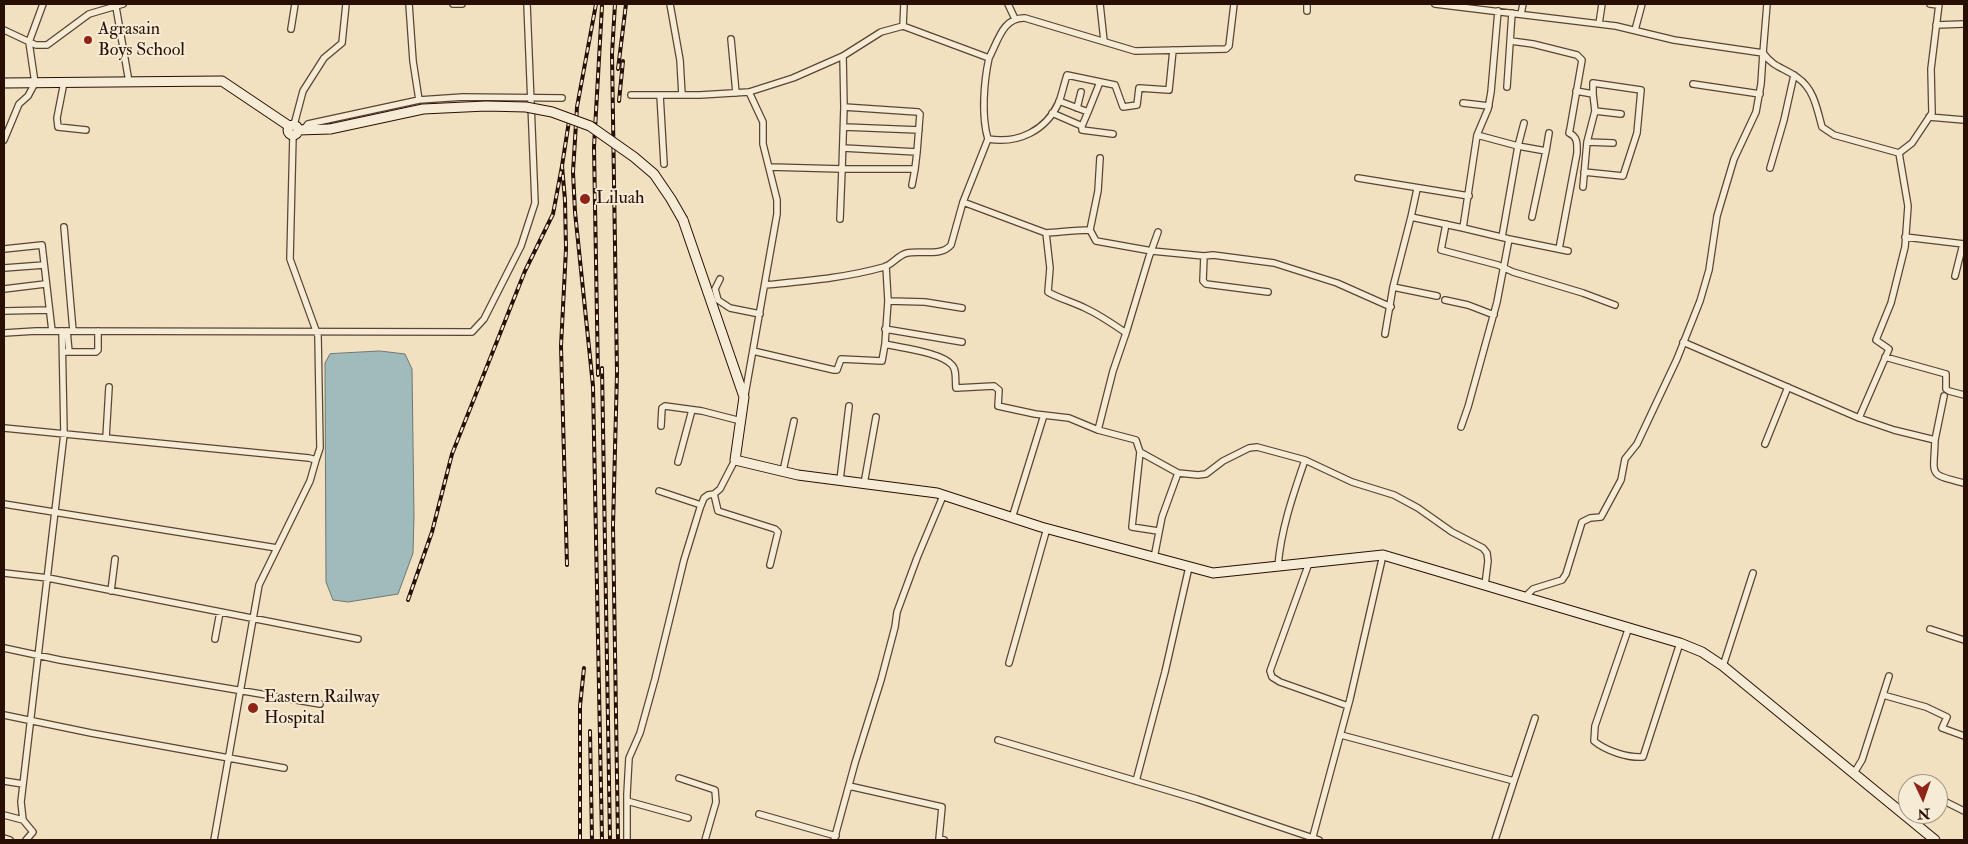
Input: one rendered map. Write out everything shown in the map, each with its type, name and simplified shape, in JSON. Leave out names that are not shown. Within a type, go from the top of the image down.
[{"type":"street","points":[[4,140],[19,104],[28,96],[35,83],[29,42],[43,4]]},
{"type":"street","points":[[4,30],[36,45],[46,45],[89,14],[123,4]]},
{"type":"street","points":[[291,29],[295,4]]},
{"type":"street","points":[[214,840],[259,584],[310,481],[320,448],[318,336],[290,260],[295,129],[303,92],[324,58],[342,43],[346,4]]},
{"type":"street","points":[[409,4],[413,61],[419,100]]},
{"type":"street","points":[[452,4],[462,4]]},
{"type":"street","points":[[4,333],[52,331],[472,332],[484,319],[522,246],[534,203],[532,99],[527,4]]},
{"type":"street","points":[[670,4],[680,60],[682,95]]},
{"type":"street","points":[[903,26],[904,4]]},
{"type":"street","points":[[1008,4],[1015,19]]},
{"type":"street","points":[[1100,4],[1104,42]]},
{"type":"street","points":[[765,285],[830,279],[886,266],[907,253],[934,252],[948,249],[951,245],[963,202],[988,139],[985,91],[990,58],[1006,25],[1015,19],[1026,18],[1135,51],[1226,49],[1229,46],[1234,4]]},
{"type":"street","points":[[1307,4],[1307,11]]},
{"type":"street","points":[[1435,4],[1598,24],[1707,45],[1763,53],[1770,63],[1798,78],[1812,94],[1825,130],[1899,153]]},
{"type":"street","points":[[1521,14],[1523,4]]},
{"type":"street","points":[[1598,24],[1602,4]]},
{"type":"street","points":[[1635,30],[1642,4]]},
{"type":"street","points":[[1525,597],[1533,589],[1562,580],[1566,574],[1582,522],[1590,518],[1601,517],[1620,480],[1625,459],[1637,444],[1700,301],[1709,270],[1716,216],[1734,159],[1756,112],[1760,94],[1767,4]]},
{"type":"street","points":[[1899,153],[1912,143],[1932,113],[1931,69],[1938,4],[1930,4]]},
{"type":"street","points":[[116,7],[129,82]]},
{"type":"street","points":[[1463,228],[1477,135],[1489,106],[1498,11]]},
{"type":"street","points":[[1507,87],[1512,13]]},
{"type":"street","points":[[1936,25],[1964,24]]},
{"type":"street","points":[[631,95],[749,92],[793,78],[843,56],[882,32],[903,26],[990,58]]},
{"type":"street","points":[[731,39],[736,93]]},
{"type":"street","points":[[1511,41],[1533,44],[1577,55],[1581,58],[1582,64],[1570,133],[1577,142],[1577,153],[1559,249]]},
{"type":"street","points":[[988,139],[1000,141],[1019,138],[1036,131],[1052,113],[1060,100],[1067,75],[1116,85],[1123,107],[1137,105],[1139,88],[1169,90],[1173,50]]},
{"type":"street","points":[[840,219],[844,127],[843,56]]},
{"type":"street","points":[[1770,168],[1784,120],[1794,75]]},
{"type":"street","points":[[4,83],[222,81],[295,129],[330,129],[423,109],[486,106],[526,108],[552,112],[590,126],[634,156],[654,174],[683,220],[744,397]]},
{"type":"street","points":[[64,82],[57,118],[58,127],[86,130]]},
{"type":"street","points":[[1082,126],[1100,82]]},
{"type":"street","points":[[1583,187],[1584,172],[1587,142],[1595,111],[1593,83],[1641,90],[1636,133],[1623,176],[1584,172]]},
{"type":"street","points":[[1693,84],[1760,94]]},
{"type":"street","points":[[1576,91],[1594,94]]},
{"type":"street","points":[[627,840],[629,758],[640,733],[682,569],[701,505],[708,495],[714,494],[720,489],[735,460],[744,397],[778,214],[777,200],[763,144],[763,122],[749,92]]},
{"type":"street","points":[[1077,108],[1081,92]]},
{"type":"street","points":[[660,95],[664,164]]},
{"type":"street","points":[[295,129],[308,124],[419,100],[463,96],[532,99],[562,98]]},
{"type":"street","points":[[1060,100],[1088,112]]},
{"type":"street","points":[[1463,103],[1489,106]]},
{"type":"street","points":[[844,107],[918,112],[920,114],[912,185]]},
{"type":"street","points":[[1595,111],[1621,114]]},
{"type":"street","points":[[1052,113],[1082,126],[1082,130],[1113,134]]},
{"type":"street","points":[[1929,117],[1964,120]]},
{"type":"street","points":[[1502,237],[1518,146],[1524,123]]},
{"type":"street","points":[[844,127],[919,130]]},
{"type":"street","points":[[1532,217],[1550,133]]},
{"type":"street","points":[[1477,135],[1546,151]]},
{"type":"street","points":[[1587,142],[1613,143]]},
{"type":"street","points":[[843,148],[917,152]]},
{"type":"street","points":[[1859,418],[1889,349],[1876,340],[1899,277],[1905,237],[1908,206],[1899,153]]},
{"type":"street","points":[[1100,158],[1098,191],[1090,230],[1096,241],[1152,251],[1204,256],[1213,255],[1274,263],[1338,283],[1391,307]]},
{"type":"street","points":[[769,167],[915,169]]},
{"type":"street","points":[[1358,178],[1469,196]]},
{"type":"street","points":[[1385,334],[1417,189]]},
{"type":"street","points":[[963,202],[1046,233],[1066,230],[1090,230]]},
{"type":"street","points":[[1411,217],[1568,251]]},
{"type":"street","points":[[1446,224],[1441,250],[1504,268],[1615,305]]},
{"type":"street","points":[[26,840],[33,832],[23,820],[21,802],[64,434],[68,331],[64,227]]},
{"type":"street","points":[[1098,430],[1113,371],[1158,232]]},
{"type":"street","points":[[1046,233],[1050,268],[1048,292],[1057,298],[1084,308],[1113,323],[1126,333]]},
{"type":"street","points":[[1905,237],[1964,244],[1955,276]]},
{"type":"street","points":[[1461,427],[1494,314],[1509,239]]},
{"type":"street","points":[[4,249],[42,245],[45,284],[52,331]]},
{"type":"street","points":[[1204,256],[1203,281],[1206,284],[1268,292]]},
{"type":"street","points":[[4,268],[44,266]]},
{"type":"street","points":[[753,352],[834,370],[837,370],[840,359],[882,361],[888,301],[886,266]]},
{"type":"street","points":[[720,279],[715,289],[718,300],[730,308],[760,314]]},
{"type":"street","points":[[4,289],[45,284]]},
{"type":"street","points":[[1394,287],[1437,296]]},
{"type":"street","points":[[1446,300],[1494,314]]},
{"type":"street","points":[[888,301],[925,302],[962,308]]},
{"type":"street","points":[[4,311],[49,310]]},
{"type":"street","points":[[886,329],[962,342]]},
{"type":"street","points":[[66,352],[96,352],[98,350],[98,331]]},
{"type":"street","points":[[1683,342],[1859,418],[1894,430],[1935,440]]},
{"type":"street","points":[[885,344],[938,356],[951,364],[954,369],[956,388],[994,386],[1000,390],[998,406],[1044,416],[1069,418],[1098,430],[1136,440],[1140,452],[1132,527],[1158,531]]},
{"type":"street","points":[[1885,357],[1946,374],[1946,388],[1948,391],[1964,395]]},
{"type":"street","points":[[106,438],[109,387]]},
{"type":"street","points":[[1765,444],[1788,387]]},
{"type":"street","points":[[1944,396],[1935,440],[1934,472],[1937,476],[1964,483]]},
{"type":"street","points":[[661,426],[663,406],[692,410],[740,421]]},
{"type":"street","points":[[840,480],[849,406]]},
{"type":"street","points":[[678,462],[692,410]]},
{"type":"street","points":[[1012,518],[1044,416]]},
{"type":"street","points":[[864,484],[876,417]]},
{"type":"street","points":[[783,471],[794,421]]},
{"type":"street","points":[[4,428],[316,460]]},
{"type":"street","points":[[1140,452],[1178,473],[1198,475],[1206,474],[1223,461],[1249,448],[1257,447],[1305,460],[1352,482],[1394,495],[1418,508],[1452,532],[1483,548],[1487,553],[1488,561],[1486,585]]},
{"type":"street","points":[[735,460],[783,471],[943,496],[1047,528],[1213,573],[1383,554],[1629,627],[1702,652],[1723,666],[1935,840]]},
{"type":"street","points":[[1278,566],[1279,547],[1286,513],[1305,460]]},
{"type":"street","points":[[1154,558],[1158,531],[1178,473]]},
{"type":"street","points":[[659,490],[701,505]]},
{"type":"street","points":[[714,494],[718,511],[778,532],[770,565]]},
{"type":"street","points":[[759,814],[835,838],[881,680],[895,628],[897,612],[943,496]]},
{"type":"street","points":[[4,504],[276,548]]},
{"type":"street","points":[[1009,663],[1047,528]]},
{"type":"street","points":[[1312,839],[1348,706],[1383,554]]},
{"type":"street","points":[[111,591],[115,559]]},
{"type":"street","points":[[1309,563],[1270,671],[1272,677],[1280,682],[1348,706]]},
{"type":"street","points":[[1136,781],[1166,672],[1189,567]]},
{"type":"street","points":[[4,573],[48,578],[253,620],[358,639]]},
{"type":"street","points":[[1723,666],[1753,573]]},
{"type":"street","points":[[215,639],[220,612]]},
{"type":"street","points":[[1629,627],[1595,726],[1594,741],[1599,745],[1633,758],[1643,757],[1680,644]]},
{"type":"street","points":[[1930,629],[1964,640]]},
{"type":"street","points":[[4,648],[320,704]]},
{"type":"street","points":[[1854,773],[1862,760],[1889,676]]},
{"type":"street","points":[[1883,695],[1926,706],[1947,717],[1942,728],[1964,736]]},
{"type":"street","points":[[4,714],[91,733],[284,768]]},
{"type":"street","points":[[1496,840],[1535,718]]},
{"type":"street","points":[[1340,735],[1514,781]]},
{"type":"street","points":[[998,740],[1136,781],[1319,840]]},
{"type":"street","points":[[679,778],[715,790],[716,802],[706,840]]},
{"type":"street","points":[[4,781],[23,784]]},
{"type":"street","points":[[849,786],[942,807],[938,839],[944,840]]},
{"type":"street","points":[[627,802],[688,818]]},
{"type":"street","points":[[1948,803],[1964,811]]},
{"type":"street","points":[[4,815],[23,820]]},
{"type":"street","points":[[4,838],[10,840]]},
{"type":"water","points":[[380,351],[405,354],[412,369],[413,553],[398,594],[348,602],[333,600],[326,582],[325,363],[330,354]]},
{"type":"railway","points":[[596,4],[577,107],[573,172],[575,212],[593,386],[602,840]]},
{"type":"railway","points":[[615,4],[612,54],[617,373],[613,526],[618,840]]},
{"type":"railway","points":[[618,69],[626,4]]},
{"type":"railway","points":[[598,375],[594,147],[602,6]]},
{"type":"railway","points":[[619,101],[623,61]]},
{"type":"railway","points":[[567,565],[561,346],[566,249],[562,166],[569,121]]},
{"type":"railway","points":[[408,600],[432,532],[452,454],[525,271],[553,214],[562,166]]},
{"type":"railway","points":[[602,368],[610,840]]},
{"type":"railway","points":[[580,840],[580,706],[584,668]]},
{"type":"railway","points":[[590,731],[592,840]]},
{"type":"place","name":"Agrasain Boys School","points":[[88,40]]},
{"type":"place","name":"Liluah","points":[[585,199]]},
{"type":"place","name":"Eastern Railway Hospital","points":[[253,708]]}]
